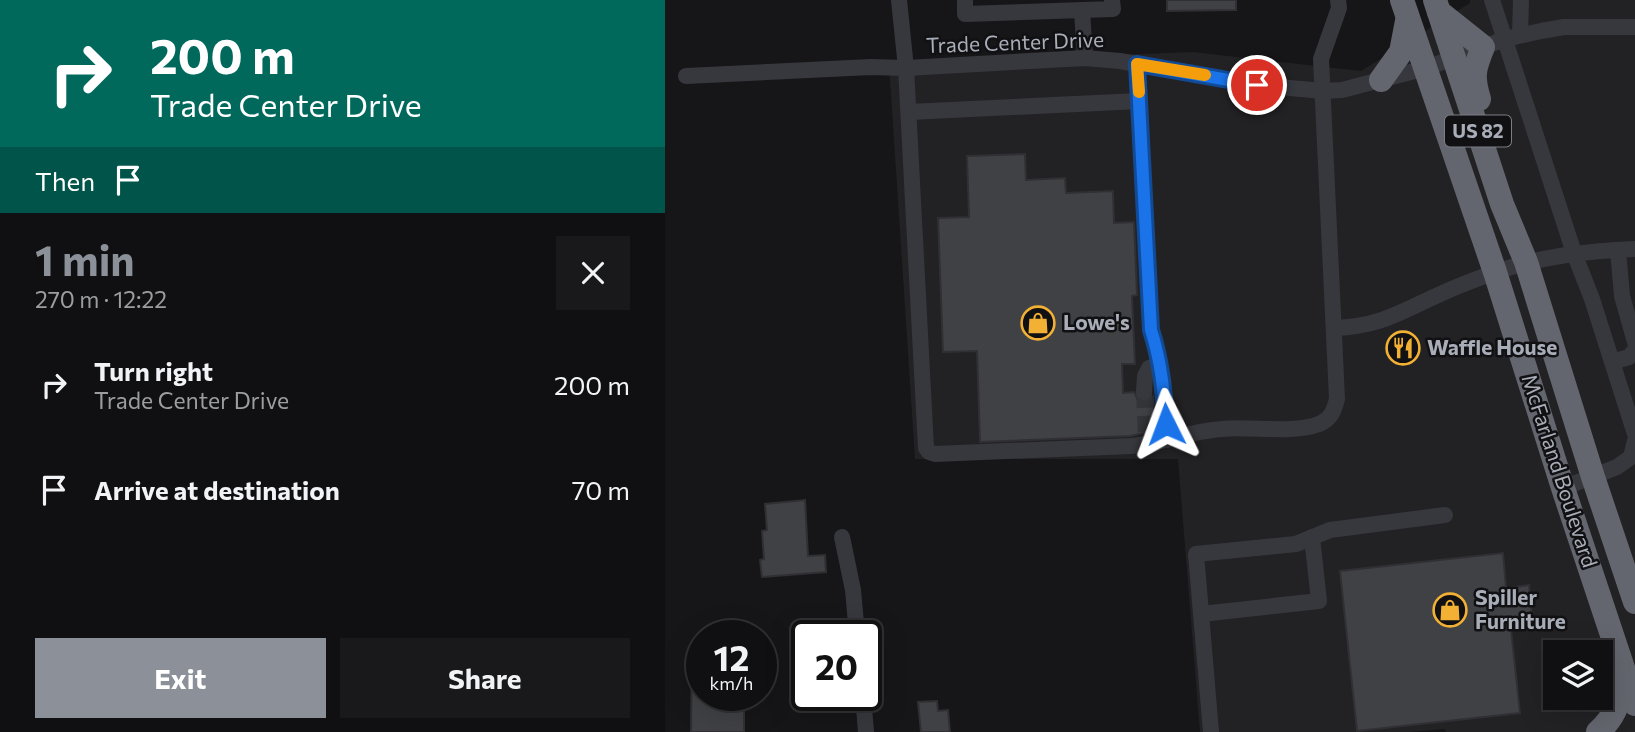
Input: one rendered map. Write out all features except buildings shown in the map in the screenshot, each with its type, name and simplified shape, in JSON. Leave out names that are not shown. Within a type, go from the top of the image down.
[{"type":"highway","points":[[1437,6],[1503,40],[1474,68],[1474,83],[1501,173],[1502,204]]},
{"type":"highway","name":"McFarland Boulevard","points":[[1437,6],[1502,204],[1526,262],[1635,602]]},
{"type":"highway","points":[[1381,80],[1401,52],[1404,8]]},
{"type":"highway","name":"McFarland Boulevard","points":[[1404,8],[1496,272],[1563,488],[1635,704]]},
{"type":"highway","points":[[1598,732],[1607,724],[1618,706],[1621,686],[1620,656]]},
{"type":"lane","points":[[899,0],[909,112],[926,447],[929,452],[935,454],[1167,440],[1221,429],[1303,427],[1328,420],[1337,399],[1321,59],[1339,8],[1338,0]]},
{"type":"lane","points":[[965,0],[965,13],[1089,7],[1113,9],[1112,0]]},
{"type":"lane","points":[[1492,0],[1574,253],[1593,299],[1612,362],[1629,399],[1635,441],[1631,457],[1617,467],[1563,488]]},
{"type":"lane","points":[[1503,40],[1521,0]]},
{"type":"lane","points":[[1084,58],[1089,7]]},
{"type":"lane","name":"Trade Center Drive","points":[[686,76],[1084,58],[1137,64],[1257,85],[1323,91],[1342,90],[1381,80],[1426,68],[1503,40],[1565,27],[1635,27]]},
{"type":"lane","points":[[1137,64],[1151,330],[1164,386],[1167,440]]},
{"type":"lane","points":[[909,112],[1139,102]]},
{"type":"lane","points":[[1334,328],[1359,327],[1390,319],[1436,295],[1526,262],[1574,253],[1627,249],[1628,293],[1635,342]]},
{"type":"lane","points":[[1612,362],[1629,357],[1635,350]]},
{"type":"lane","points":[[1144,392],[1145,376],[1149,368],[1160,364]]},
{"type":"lane","points":[[1211,732],[1196,554],[1296,544],[1330,530],[1445,515]]},
{"type":"lane","points":[[842,537],[853,590],[856,620]]},
{"type":"lane","points":[[1201,614],[1319,601],[1312,537]]},
{"type":"lane","points":[[864,711],[866,732]]},
{"type":"shaded area","points":[[1470,0],[1635,0],[1635,732],[1446,732],[1445,729],[1410,732],[1200,732],[1178,459],[915,459],[889,64],[1193,52],[1361,71],[1470,3]]},
{"type":"tunnel","points":[[1144,392],[1146,435]]},
{"type":"slow traffic","points":[[1139,92],[1137,64],[1205,75]]},
{"type":"place","name":"Lowe's","points":[[1038,323]]},
{"type":"place","name":"Waffle House","points":[[1403,348]]},
{"type":"place","name":"Spiller Furniture","points":[[1450,610]]},
{"type":"route","points":[[1166,424],[1160,358],[1151,330],[1137,64],[1257,85]]}]
